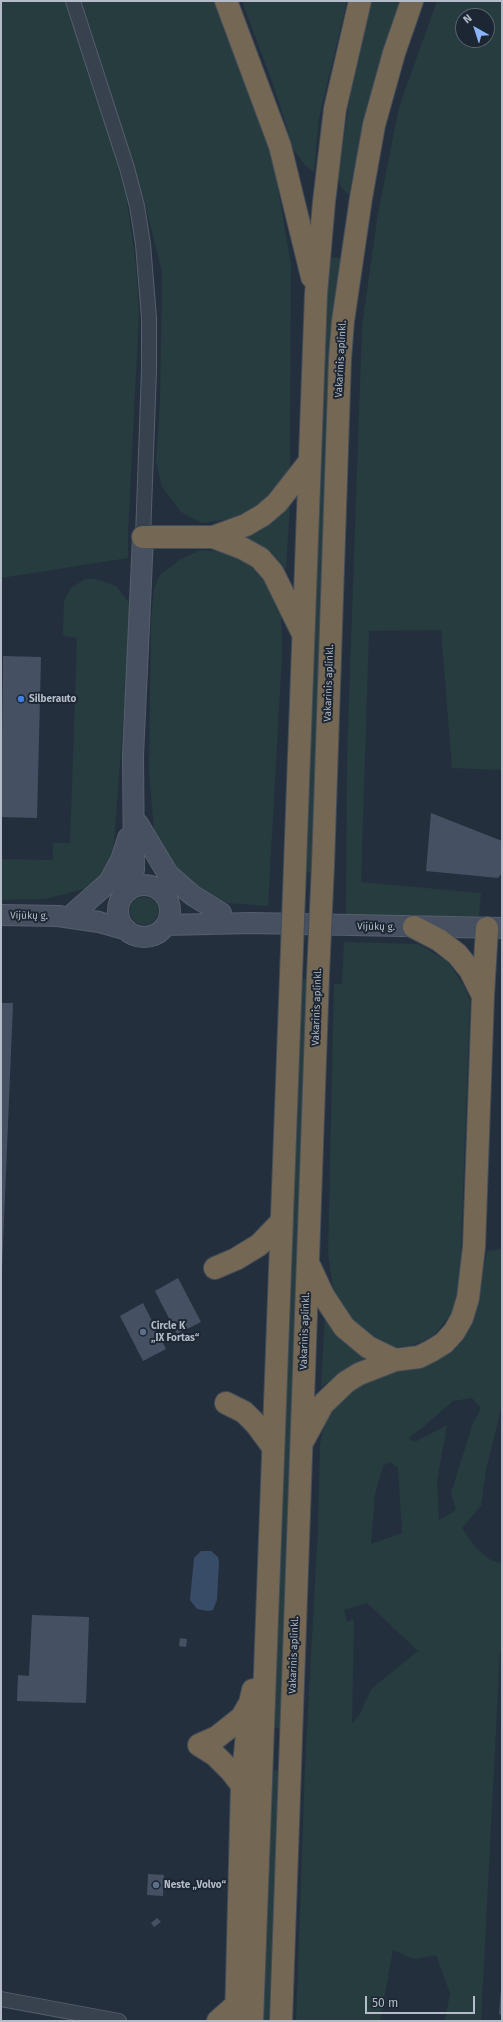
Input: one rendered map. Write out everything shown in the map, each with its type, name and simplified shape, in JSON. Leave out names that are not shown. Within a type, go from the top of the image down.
[{"type":"highway","points":[[226,1],[280,146],[316,294]]},
{"type":"highway","points":[[252,2021],[316,294],[335,109],[360,1]]},
{"type":"highway","name":"Vakarinis aplinkl.","points":[[280,2021],[323,865],[340,359],[343,321],[360,198],[374,125],[394,53],[412,1]]},
{"type":"highway","points":[[143,537],[213,537],[246,525],[263,515],[277,503],[310,461]]},
{"type":"highway","points":[[213,537],[242,548],[260,558],[273,573],[303,635]]},
{"type":"highway","points":[[414,927],[439,940],[457,954],[483,985]]},
{"type":"highway","points":[[301,1444],[323,1404],[333,1393],[360,1374],[395,1360],[419,1357],[444,1343],[454,1332],[462,1318],[468,1298],[474,1247],[483,985],[495,928]]},
{"type":"highway","points":[[483,985],[494,958],[502,950]]},
{"type":"highway","points":[[215,1268],[236,1259],[259,1245],[282,1221]]},
{"type":"highway","points":[[308,1263],[323,1295],[344,1328],[368,1346],[395,1360]]},
{"type":"highway","points":[[226,1403],[244,1412],[256,1424],[274,1447]]},
{"type":"highway","points":[[218,2021],[236,2013],[242,1785],[250,1703],[266,1636]]},
{"type":"highway","points":[[242,1785],[215,1755],[199,1745],[217,1737],[242,1717],[250,1703]]},
{"type":"main road","points":[[135,820],[149,869],[170,910],[166,925],[160,932],[152,936],[143,937],[134,935],[127,930],[121,923],[119,915],[119,906],[125,895],[134,870],[135,820],[133,756],[143,537]]},
{"type":"main road","points":[[135,820],[168,874],[192,895],[221,913]]},
{"type":"main road","points":[[66,914],[108,882],[121,860],[135,820]]},
{"type":"main road","points":[[125,895],[143,886],[161,892]]},
{"type":"main road","name":"Vijūkų g.","points":[[161,892],[187,907],[221,913],[250,923]]},
{"type":"main road","name":"Vijūkų g.","points":[[66,914],[125,895]]},
{"type":"main road","name":"Vijūkų g.","points":[[1,916],[66,914],[127,930]]},
{"type":"main road","name":"Vijūkų g.","points":[[166,925],[250,923],[495,928]]},
{"type":"street","points":[[73,1],[127,168],[137,206],[143,244],[149,318],[149,370],[143,537]]},
{"type":"street","points":[[1,1999],[119,2021]]},
{"type":"green space","points":[[1,1],[65,1],[106,124],[126,195],[136,264],[139,314],[128,558],[1,578]]},
{"type":"green space","points":[[82,1],[216,1],[271,147],[291,265],[290,472],[263,504],[232,519],[202,523],[181,512],[162,487],[156,462],[160,401],[162,272],[144,200]]},
{"type":"green space","points":[[242,1],[347,1],[319,118],[314,172],[306,166],[294,150],[274,87]]},
{"type":"green space","points":[[372,1],[402,1],[386,43],[366,112],[349,195],[341,187],[338,177],[356,57]]},
{"type":"green space","points":[[437,1],[502,1],[502,770],[452,768],[441,630],[369,631],[361,882],[481,893],[479,916],[346,916],[347,757],[362,326],[378,213],[399,107]]},
{"type":"green space","points":[[327,257],[341,258],[330,363],[323,525],[312,873],[304,872]]},
{"type":"green space","points":[[290,502],[286,569],[267,551],[230,535]]},
{"type":"green space","points":[[201,550],[241,554],[261,571],[281,606],[282,654],[268,906],[227,903],[202,893],[181,878],[164,856],[154,829],[149,772],[151,621],[154,588],[161,574],[181,559]]},
{"type":"green space","points":[[85,579],[96,579],[116,586],[132,607],[114,842],[111,863],[101,879],[84,889],[45,899],[1,900],[1,859],[53,860],[53,843],[70,843],[77,638],[65,636],[63,634],[64,601],[71,588]]},
{"type":"green space","points":[[144,897],[150,898],[154,901],[157,905],[157,917],[154,921],[150,924],[144,925],[138,924],[134,921],[131,917],[130,911],[131,905],[134,901],[138,898]]},
{"type":"green space","points":[[344,942],[418,944],[447,961],[463,984],[470,1000],[460,1276],[451,1313],[436,1333],[423,1341],[410,1346],[394,1347],[374,1343],[348,1322],[334,1297],[328,1253],[334,984],[342,984]]},
{"type":"green space","points":[[301,978],[309,979],[282,1728],[273,1728]]},
{"type":"green space","points":[[502,1249],[502,1405],[486,1470],[481,1506],[462,1528],[476,1548],[489,1559],[502,1564],[502,1651],[500,1652],[481,2021],[445,2021],[450,1993],[436,1955],[414,1959],[393,1950],[380,2021],[296,2021],[305,1766],[318,1529],[320,1444],[326,1415],[360,1382],[383,1374],[424,1366],[452,1352],[466,1334],[475,1313],[487,1251]],"holes":[[[472,1398],[481,1408],[472,1426],[451,1493],[456,1510],[439,1520],[437,1481],[447,1425],[415,1442],[408,1438],[453,1401]],[[390,1462],[398,1468],[402,1533],[371,1544],[375,1495],[383,1466]],[[367,1603],[418,1651],[371,1689],[361,1712],[352,1724],[354,1619],[347,1622],[344,1610]]]},
{"type":"green space","points":[[325,1316],[342,1341],[369,1354],[367,1361],[342,1372],[321,1387]]},
{"type":"green space","points":[[271,1770],[280,1771],[269,2021],[261,2021]]},
{"type":"water","points":[[201,1551],[211,1551],[218,1557],[219,1562],[217,1600],[213,1610],[208,1611],[197,1609],[190,1600],[194,1558]]},
{"type":"building","name":"Silberauto","points":[[3,656],[41,657],[37,818],[1,817]]},
{"type":"building","points":[[431,813],[502,841],[502,873],[498,878],[426,871]]},
{"type":"building","points":[[1,1003],[13,1003],[2,1269],[1,1269]]},
{"type":"building","points":[[178,1278],[201,1322],[177,1334],[155,1291]]},
{"type":"building","name":"Circle K „IX Fortas“","points":[[143,1303],[166,1349],[143,1361],[120,1316]]},
{"type":"building","points":[[32,1615],[89,1617],[86,1703],[17,1701],[18,1675],[29,1676]]},
{"type":"building","points":[[180,1638],[187,1639],[186,1647],[179,1646]]},
{"type":"building","points":[[148,1874],[164,1875],[163,1896],[147,1895]]},
{"type":"building","points":[[157,1918],[161,1922],[154,1927],[151,1923]]},
{"type":"building","points":[[502,1989],[502,2015],[499,2014]]},
{"type":"place","name":"Silberauto","points":[[21,699]]},
{"type":"place","name":"Circle K „IX Fortas“","points":[[143,1332]]},
{"type":"place","name":"Neste „Volvo“","points":[[156,1885]]}]
